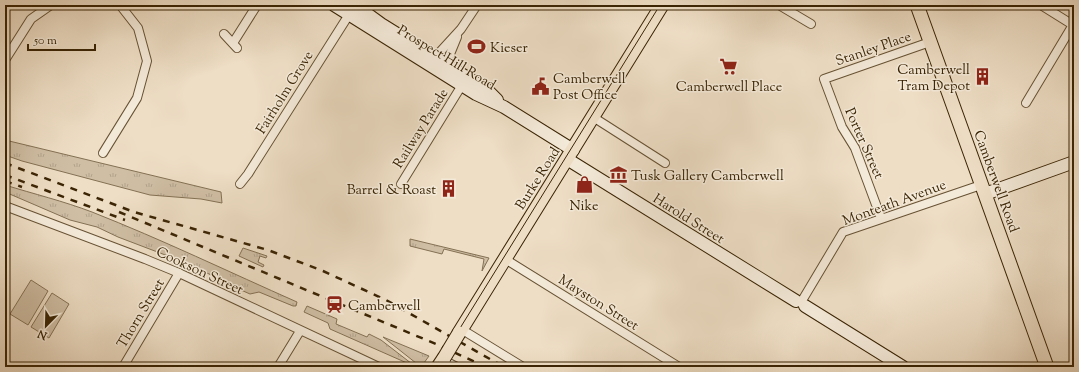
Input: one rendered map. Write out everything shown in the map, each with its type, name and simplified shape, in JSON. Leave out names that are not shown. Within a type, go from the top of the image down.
[{"type":"main road","name":"Burke Road","points":[[442,361],[662,5]]},
{"type":"main road","name":"Camberwell Road","points":[[916,5],[1047,367]]},
{"type":"street","points":[[5,60],[31,19],[50,5]]},
{"type":"street","points":[[103,153],[137,98],[147,61],[138,28],[120,5]]},
{"type":"street","points":[[224,34],[235,46],[257,5]]},
{"type":"street","name":"Prospect Hill Road","points":[[334,5],[352,8],[390,36],[464,82],[476,94],[504,107],[570,154]]},
{"type":"street","points":[[461,29],[449,58],[449,72],[438,66],[437,59],[445,47],[461,29],[477,5]]},
{"type":"street","points":[[779,5],[810,24]]},
{"type":"street","points":[[1026,103],[1073,24],[1041,5]]},
{"type":"street","name":"Fairholm Grove","points":[[240,184],[248,174],[352,8]]},
{"type":"street","name":"Stanley Place","points":[[824,79],[930,42]]},
{"type":"street","name":"Prospect Hill Road","points":[[407,47],[423,51],[437,59]]},
{"type":"street","points":[[423,51],[432,52],[445,47]]},
{"type":"street","name":"Porter Street","points":[[824,79],[842,127],[855,148],[882,218]]},
{"type":"street","name":"Railway Parade","points":[[401,184],[464,82]]},
{"type":"street","points":[[593,117],[665,163]]},
{"type":"street","name":"Harold Street","points":[[570,154],[903,367]]},
{"type":"street","points":[[983,189],[1074,162]]},
{"type":"street","name":"Monteath Avenue","points":[[801,302],[842,232],[882,218],[983,189]]},
{"type":"street","name":"Cookson Street","points":[[5,206],[145,258],[379,367]]},
{"type":"street","name":"Mayston Street","points":[[505,259],[679,367]]},
{"type":"street","name":"Thorn Street","points":[[123,367],[179,273]]},
{"type":"street","points":[[278,367],[300,331]]},
{"type":"street","points":[[460,331],[523,367]]},
{"type":"street","points":[[442,361],[457,367]]},
{"type":"green space","points":[[5,140],[221,192],[222,203],[201,199],[150,195],[22,161],[5,155]]},
{"type":"green space","points":[[5,185],[92,212],[297,302],[296,306],[259,292],[250,294],[189,264],[118,237],[97,227],[70,220],[5,192]]},
{"type":"green space","points":[[410,239],[489,258],[482,271],[484,259],[444,249],[442,254],[410,246]]},
{"type":"green space","points":[[243,248],[267,256],[266,258],[260,256],[258,262],[264,265],[263,267],[239,256]]},
{"type":"green space","points":[[31,280],[48,291],[28,325],[10,314]]},
{"type":"green space","points":[[52,293],[69,304],[49,338],[31,327]]},
{"type":"green space","points":[[307,306],[337,319],[336,324],[367,337],[369,334],[381,340],[416,367],[330,329],[328,323],[304,312]]},
{"type":"green space","points":[[383,337],[429,356],[421,367]]},
{"type":"tram line","points":[[436,367],[660,5]]},
{"type":"railway","points":[[5,163],[134,212],[268,250],[323,271],[386,300],[504,367]]},
{"type":"railway","points":[[5,175],[125,220]]},
{"type":"railway","points":[[5,181],[22,187]]},
{"type":"railway","points":[[119,212],[436,344],[486,367]]},
{"type":"place","name":"Kieser","points":[[477,47]]},
{"type":"place","name":"Camberwell Place","points":[[729,66]]},
{"type":"place","name":"Camberwell Tram Depot","points":[[983,77]]},
{"type":"place","name":"Camberwell Post Office","points":[[540,86]]},
{"type":"place","name":"Tusk Gallery Camberwell","points":[[618,175]]},
{"type":"place","name":"Nike","points":[[584,185]]},
{"type":"place","name":"Barrel & Roast","points":[[449,189]]},
{"type":"place","name":"Camberwell","points":[[335,305]]}]
